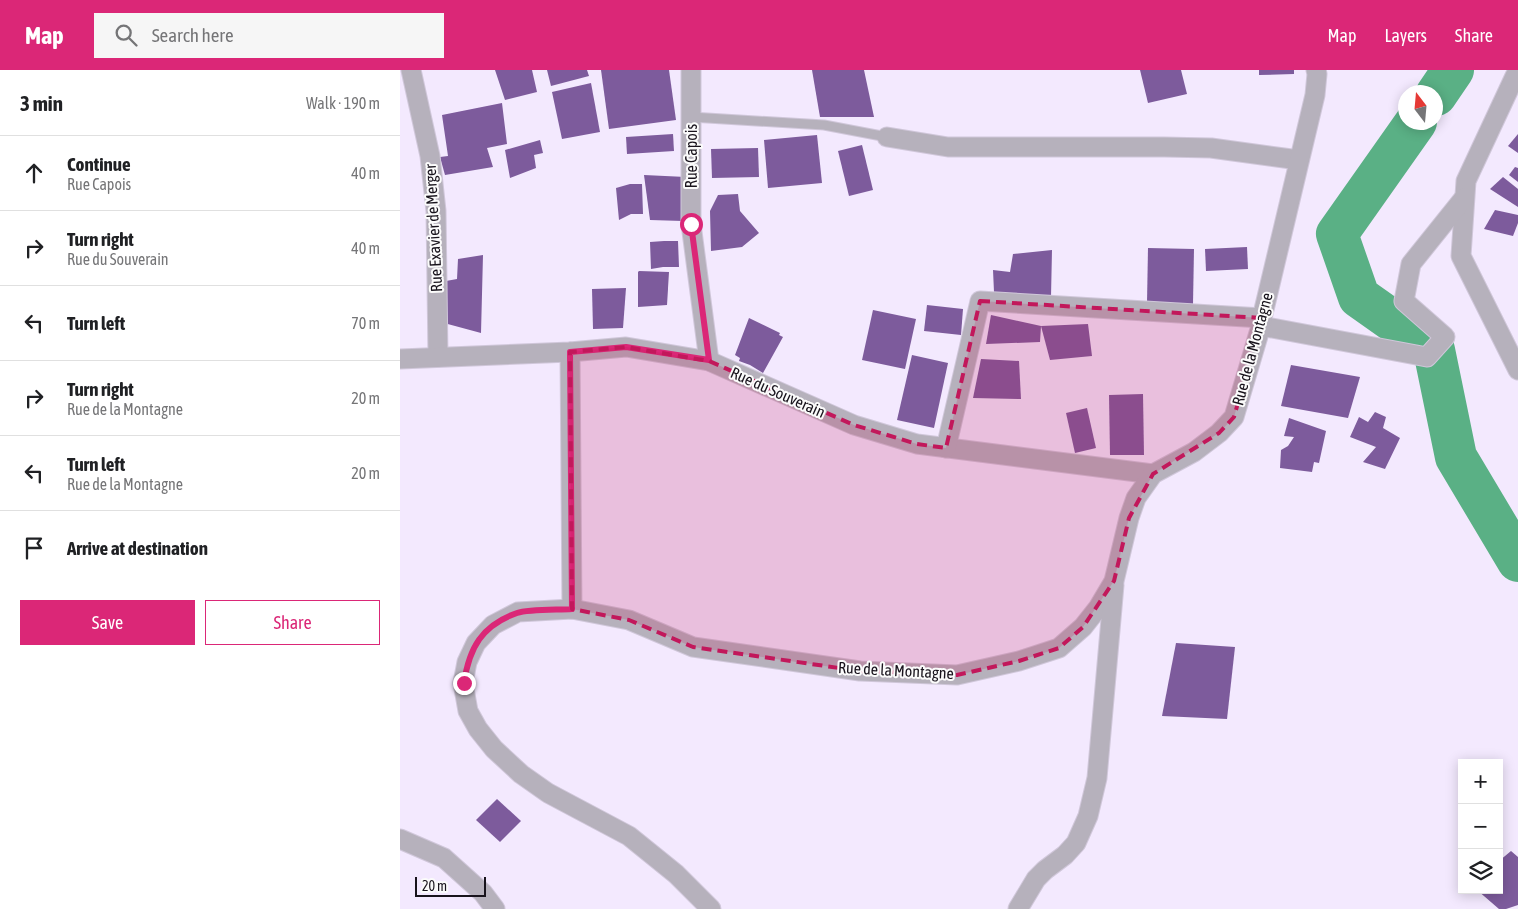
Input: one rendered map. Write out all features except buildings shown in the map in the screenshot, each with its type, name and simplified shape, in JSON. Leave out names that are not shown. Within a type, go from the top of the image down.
[{"type":"street","name":"Rue Exavier de Merger","points":[[411,70],[430,156],[436,211],[438,357]]},
{"type":"street","name":"Rue Capois","points":[[691,70],[691,224],[709,360]]},
{"type":"street","name":"Rue de la Montagne","points":[[711,909],[676,874],[629,836],[548,793],[521,774],[494,749],[478,729],[468,711],[464,683],[467,662],[476,643],[493,626],[518,612],[572,609],[628,620],[693,647],[860,671],[956,675],[1019,661],[1058,648],[1083,628],[1098,608],[1114,581],[1129,518],[1136,498],[1153,474],[1194,452],[1219,433],[1234,417],[1261,322],[1314,95],[1318,74],[1316,70]]},
{"type":"street","points":[[1518,75],[1466,181],[1460,256],[1518,370]]},
{"type":"street","points":[[886,138],[948,147],[1211,148],[1299,160]]},
{"type":"street","points":[[946,448],[980,301],[1261,322],[1427,357],[1445,337],[1404,301],[1411,264],[1464,198]]},
{"type":"street","name":"Rue du Souverain","points":[[400,359],[570,352],[626,347],[709,360],[854,425],[917,444],[1153,474]]},
{"type":"street","points":[[570,352],[572,609]]},
{"type":"street","points":[[1018,909],[1036,879],[1065,855],[1076,843],[1088,816],[1097,778],[1114,581]]},
{"type":"street","points":[[400,839],[444,858],[483,893],[495,909]]},
{"type":"lane","points":[[691,117],[824,124],[886,138]]},
{"type":"highlighted area","points":[[980,301],[1262,318],[1234,417],[1219,433],[1153,474],[1129,518],[1114,581],[1083,627],[1059,648],[1019,661],[957,675],[860,671],[693,647],[629,620],[572,609],[570,352],[626,347],[709,361],[854,425],[917,444],[946,448]]},
{"type":"waterway","points":[[1443,85],[1453,70]]},
{"type":"waterway","points":[[1410,130],[1337,234],[1359,297],[1434,350],[1456,457],[1518,561]]},
{"type":"route","points":[[464,683],[467,662],[476,643],[493,626],[518,612],[572,609],[570,352],[626,347],[709,360],[691,224]]}]
